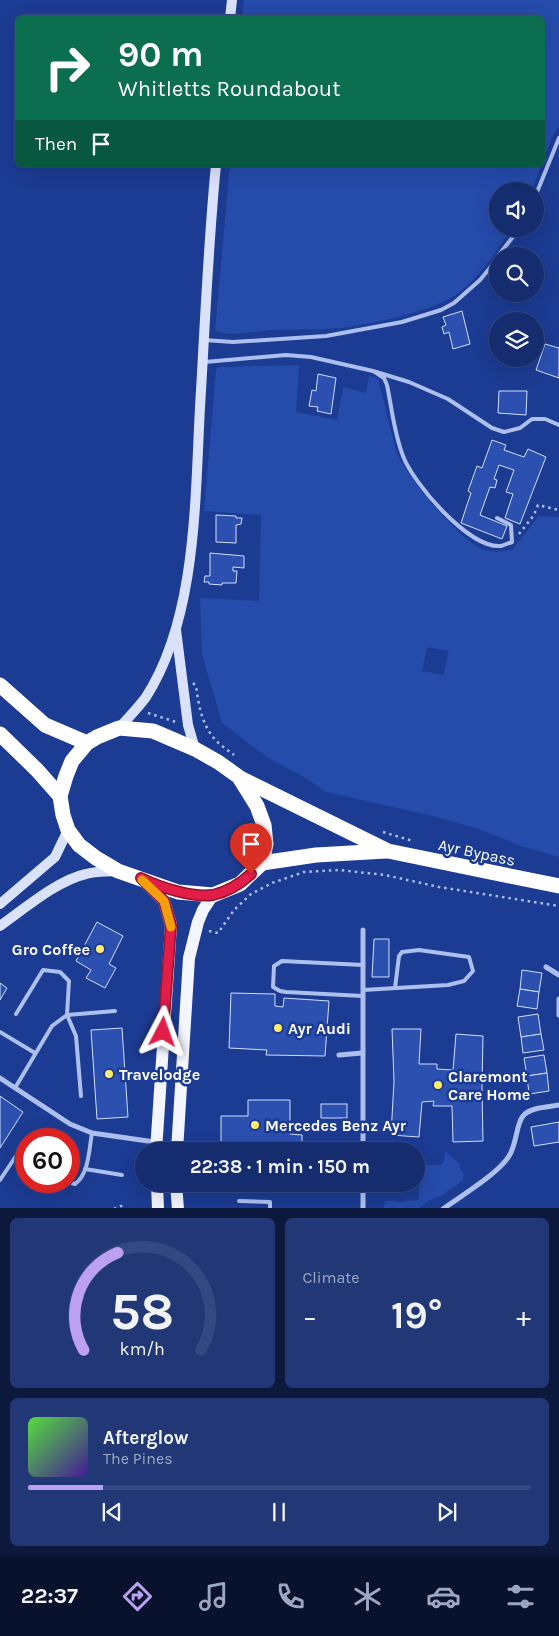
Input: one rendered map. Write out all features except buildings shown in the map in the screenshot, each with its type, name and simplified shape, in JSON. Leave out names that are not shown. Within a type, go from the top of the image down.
[{"type":"highway","points":[[0,685],[44,725],[87,743]]},
{"type":"highway","points":[[119,728],[153,732],[195,749],[218,762],[239,777],[251,794],[264,825],[266,844],[262,863],[240,884],[213,895],[178,892],[118,871],[96,858],[79,845],[68,830],[63,816],[60,796],[72,761],[87,743],[119,728]]},
{"type":"highway","points":[[0,734],[37,770],[60,796]]},
{"type":"highway","name":"Ayr Bypass","points":[[239,777],[388,851]]},
{"type":"highway","name":"Ayr Bypass","points":[[262,863],[316,855],[388,851],[559,886]]},
{"type":"main road","points":[[230,15],[232,0]]},
{"type":"main road","points":[[119,728],[145,698],[159,672],[176,629],[192,544],[210,223],[216,167]]},
{"type":"main road","points":[[176,629],[188,725],[195,749]]},
{"type":"main road","points":[[0,904],[55,857],[68,830]]},
{"type":"main road","points":[[0,926],[43,895],[68,881],[86,874],[118,871]]},
{"type":"main road","points":[[141,878],[164,901],[171,925],[155,1142]]},
{"type":"main road","points":[[178,1142],[189,958],[196,928],[203,910],[213,895]]},
{"type":"main road","points":[[157,1192],[158,1208]]},
{"type":"main road","points":[[177,1192],[178,1208]]},
{"type":"street","points":[[363,930],[363,1142]]},
{"type":"street","points":[[546,967],[559,975]]},
{"type":"street","points":[[559,999],[559,1015]]},
{"type":"street","points":[[339,1055],[362,1053]]},
{"type":"street","points":[[0,1078],[70,1124],[92,1133],[135,1143]]},
{"type":"street","points":[[443,1208],[502,1166],[515,1146],[519,1123],[523,1115],[530,1111],[559,1105]]},
{"type":"street","points":[[363,1192],[363,1208]]},
{"type":"lane","points":[[541,182],[559,138]]},
{"type":"lane","points":[[204,340],[233,342],[326,336],[402,322],[441,310],[454,303],[480,280],[489,268]]},
{"type":"lane","points":[[203,362],[286,356],[311,358],[373,371],[435,392],[448,398],[492,428],[504,432],[520,428],[532,419],[545,419],[559,425]]},
{"type":"lane","points":[[373,371],[384,378],[387,385],[396,435],[404,458],[409,468],[430,496],[453,522],[467,533],[490,544],[500,546],[512,542],[511,525],[497,518]]},
{"type":"lane","points":[[362,965],[282,961],[274,966],[274,987],[286,992],[362,993],[395,988],[448,985],[464,981],[473,972],[469,957],[419,950],[402,952],[399,956],[395,988]]},
{"type":"lane","points":[[16,1014],[43,970],[60,972],[69,981],[67,1015],[76,1036],[81,1096]]},
{"type":"lane","points":[[15,1088],[52,1026],[67,1015],[115,1012]]},
{"type":"lane","points":[[0,1032],[35,1053]]},
{"type":"lane","points":[[80,1180],[85,1169],[92,1133]]},
{"type":"lane","points":[[0,1180],[15,1158]]},
{"type":"lane","points":[[85,1169],[122,1175]]},
{"type":"lane","points":[[239,1201],[270,1202],[270,1208]]},
{"type":"path","points":[[512,542],[534,515],[538,505],[559,510]]},
{"type":"path","points":[[182,675],[196,686],[200,712],[207,729],[220,745],[238,758]]},
{"type":"path","points":[[135,710],[207,729]]},
{"type":"path","points":[[376,830],[413,841]]},
{"type":"path","points":[[196,928],[218,934],[234,910],[251,894],[272,883],[304,872],[340,870],[385,875],[438,888],[559,906]]},
{"type":"path","points":[[114,1208],[121,1206],[124,1208]]},
{"type":"shaded area","points":[[244,0],[559,0],[559,127],[553,135],[545,155],[545,15],[242,15]]},
{"type":"shaded area","points":[[230,167],[540,167],[535,182],[489,182],[489,237],[506,237],[499,247],[489,247],[489,261],[470,283],[452,297],[425,309],[390,319],[354,326],[324,329],[271,330],[234,334],[215,330]]},
{"type":"shaded area","points":[[299,365],[296,412],[337,420],[343,387],[366,393],[369,376],[378,379],[396,450],[409,474],[447,520],[472,543],[482,549],[493,551],[512,550],[539,516],[559,517],[559,857],[524,847],[476,828],[429,815],[326,792],[306,778],[268,758],[222,723],[202,654],[200,598],[259,601],[261,515],[204,511],[216,370],[219,367]],"holes":[[[427,647],[449,651],[443,675],[422,671]]]},
{"type":"shaded area","points":[[445,1151],[460,1164],[464,1175],[463,1180],[441,1196],[430,1200],[419,1208],[384,1208],[385,1201],[419,1200],[419,1192],[425,1192],[425,1165],[441,1165],[444,1161]]},
{"type":"slow traffic","points":[[142,880],[164,901],[171,927]]},
{"type":"place","name":"Gro Coffee","points":[[100,949]]},
{"type":"place","name":"Ayr Audi","points":[[278,1028]]},
{"type":"place","name":"Travelodge","points":[[109,1074]]},
{"type":"place","name":"Claremont Care Home","points":[[438,1085]]},
{"type":"place","name":"Mercedes Benz Ayr","points":[[255,1125]]},
{"type":"route","points":[[163,1032],[171,925],[164,901],[141,878],[178,892],[213,895],[240,884],[251,874]]}]
